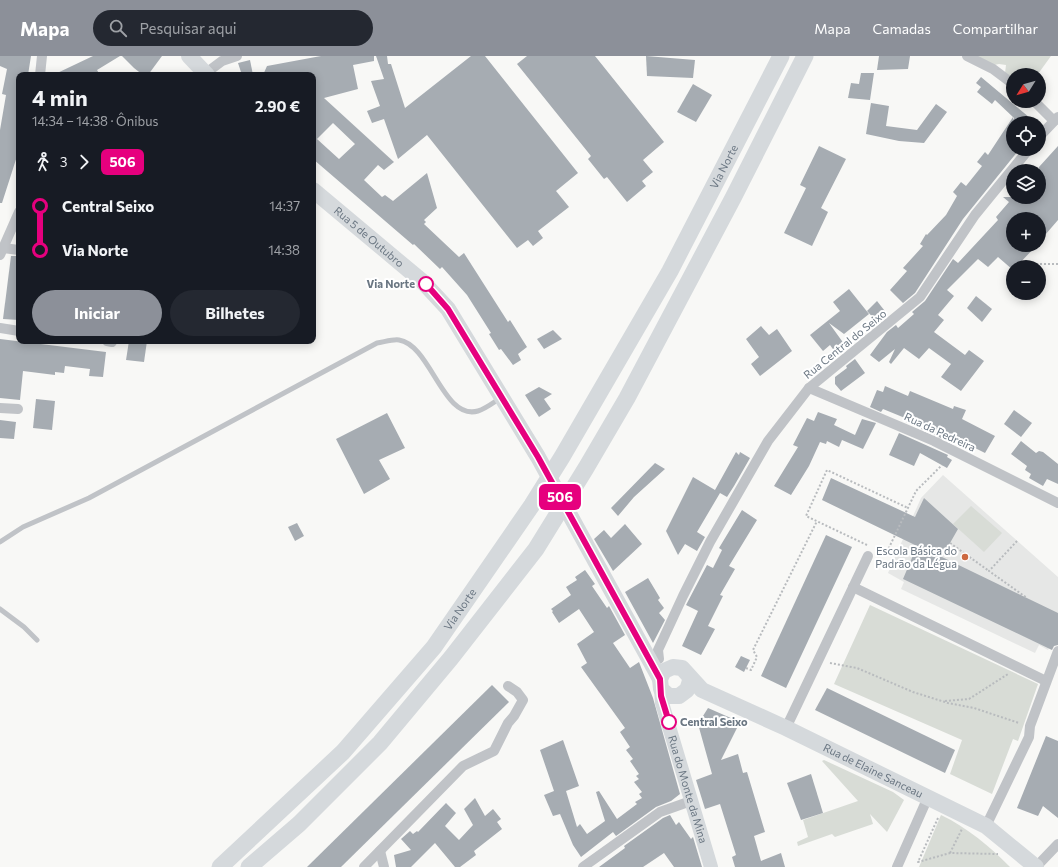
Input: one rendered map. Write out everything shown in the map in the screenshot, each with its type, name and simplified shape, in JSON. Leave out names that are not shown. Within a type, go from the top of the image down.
[{"type":"highway","name":"Via Norte","points":[[220,867],[354,741],[434,647],[532,505],[562,457],[670,271],[781,56]]},
{"type":"highway","name":"Via Norte","points":[[249,867],[300,824],[380,743],[451,658],[536,549],[586,468],[634,384],[733,198],[805,56]]},
{"type":"main road","points":[[189,56],[205,72]]},
{"type":"main road","name":"Rua 5 de Outubro","points":[[316,193],[437,295],[448,309],[538,457],[659,670]]},
{"type":"main road","points":[[666,711],[681,695],[690,686],[689,676],[679,667],[659,670],[669,696],[681,695],[692,690],[702,690]]},
{"type":"main road","name":"Rua do Monte da Mina","points":[[659,670],[661,696],[711,867]]},
{"type":"main road","name":"Rua de Elaine Sanceau","points":[[689,676],[702,690],[786,728],[986,826],[1036,867]]},
{"type":"street","points":[[40,72],[42,56]]},
{"type":"street","points":[[210,72],[222,62],[237,56]]},
{"type":"street","points":[[967,56],[993,69],[1006,79]]},
{"type":"street","points":[[1043,108],[1056,119],[1046,130]]},
{"type":"street","name":"Rua Central do Seixo","points":[[659,670],[658,650],[683,596],[710,542],[768,441],[809,388],[920,297],[975,214],[1023,156]]},
{"type":"street","points":[[16,219],[2,252],[16,250]]},
{"type":"street","points":[[0,328],[16,331]]},
{"type":"street","name":"Rua da Pedreira","points":[[809,388],[934,441],[1058,504]]},
{"type":"street","points":[[0,408],[18,409]]},
{"type":"street","points":[[786,728],[868,556]]},
{"type":"street","points":[[853,587],[1046,681]]},
{"type":"street","points":[[986,826],[1029,737],[1030,726],[1058,651]]},
{"type":"street","points":[[364,867],[463,766],[494,751],[508,723],[514,716],[523,700],[517,692],[508,686]]},
{"type":"street","points":[[897,867],[928,797]]},
{"type":"street","points":[[583,867],[660,812],[691,801]]},
{"type":"street","points":[[1036,867],[1058,844]]},
{"type":"street","points":[[380,851],[384,867]]},
{"type":"lane","points":[[0,542],[22,527],[88,498],[377,343],[399,340],[417,350],[448,397],[460,409],[477,411],[502,397]]},
{"type":"lane","points":[[0,609],[24,627],[37,640]]},
{"type":"path","points":[[1046,264],[1058,264]]},
{"type":"path","points":[[908,508],[827,470],[806,516],[886,554],[916,492],[942,465]]},
{"type":"path","points":[[746,668],[750,670],[757,657],[753,650],[817,521]]},
{"type":"path","points":[[989,571],[1017,541]]},
{"type":"path","points":[[950,543],[1028,598]]},
{"type":"path","points":[[819,660],[857,668],[913,692],[941,701],[974,708],[1030,726]]},
{"type":"path","points":[[941,701],[951,702],[969,700],[1018,668]]},
{"type":"path","points":[[916,867],[941,812]]},
{"type":"path","points":[[950,853],[964,824]]},
{"type":"path","points":[[918,862],[950,853],[1003,854],[998,850]]},
{"type":"shaded area","points":[[976,56],[1051,56],[1042,68],[1006,68],[1006,74],[1005,73],[1006,65],[994,65]]},
{"type":"shaded area","name":"Escola Básica do Padrão da Légua","points":[[943,475],[1058,577],[1058,630],[1048,650],[1039,645],[1035,653],[901,589],[904,582],[888,573],[921,498]]},
{"type":"shaded area","points":[[971,506],[1002,533],[984,552],[953,524]]},
{"type":"shaded area","points":[[870,605],[1038,684],[1018,741],[1013,739],[992,794],[950,774],[962,740],[834,684]]},
{"type":"shaded area","points":[[824,760],[893,792],[904,800],[887,832],[870,814],[873,824],[835,837],[832,834],[798,846],[797,842],[808,837],[803,820],[858,801],[822,761]]},
{"type":"shaded area","points":[[941,815],[978,838],[1010,867],[919,867]]},
{"type":"building","points":[[0,56],[31,56],[28,72],[16,72],[16,159],[2,203],[0,203],[0,130],[6,95],[2,94],[7,69],[0,66]]},
{"type":"building","points":[[93,56],[120,56],[97,70],[98,72],[59,72]]},
{"type":"building","points":[[122,56],[162,56],[150,72],[139,72]]},
{"type":"building","points":[[321,56],[374,56],[374,61],[353,65],[358,89],[324,98],[394,162],[384,170],[378,165],[364,180],[382,197],[385,195],[393,201],[427,173],[437,208],[424,220],[426,222],[424,224],[459,257],[464,253],[508,322],[510,320],[527,347],[518,354],[521,360],[513,365],[501,349],[499,350],[489,334],[491,333],[467,295],[442,267],[440,269],[414,244],[413,245],[316,162],[316,72],[264,72],[267,66]],"holes":[[[333,123],[355,144],[339,159],[317,139]]]},
{"type":"building","points":[[376,56],[387,56],[388,64],[391,64],[405,108],[471,56],[485,56],[578,173],[556,191],[569,207],[538,231],[543,238],[533,246],[528,240],[517,248],[427,135],[398,159],[384,119],[372,123],[367,111],[380,106],[371,81],[384,79]]},
{"type":"building","points":[[527,56],[595,56],[664,142],[643,160],[653,172],[642,181],[646,186],[627,202],[607,177],[604,179],[588,159],[591,156],[517,64]]},
{"type":"building","points":[[646,56],[695,60],[693,78],[647,76]]},
{"type":"building","points":[[879,56],[910,56],[908,69],[877,70]]},
{"type":"building","points":[[250,60],[252,72],[241,72],[238,63]]},
{"type":"building","points":[[861,73],[874,73],[870,100],[848,98],[851,83],[859,84]]},
{"type":"building","points":[[981,77],[1006,98],[1006,108],[1018,108],[1028,116],[1012,116],[995,100],[992,104],[977,92],[981,87],[976,83]]},
{"type":"building","points":[[693,84],[712,95],[696,122],[677,112]]},
{"type":"building","points":[[871,103],[889,106],[886,126],[917,130],[936,104],[947,112],[924,143],[899,141],[866,134]]},
{"type":"building","points":[[1006,128],[1006,156],[1014,156],[963,219],[915,293],[903,303],[890,290],[907,271],[903,268],[923,246],[920,244],[926,234],[927,235],[946,215],[957,196],[953,192],[961,182],[966,186],[982,166],[977,162],[985,152],[988,155]]},
{"type":"building","points":[[819,146],[846,159],[821,208],[828,212],[812,246],[784,233],[806,188],[800,185]]},
{"type":"building","points":[[1058,146],[1058,220],[1046,234],[1046,212],[1006,212],[1006,252],[1030,252],[1023,260],[1006,260],[1006,264],[998,257],[988,267],[978,259],[947,290],[954,296],[938,315],[944,320],[934,332],[965,355],[969,350],[984,361],[961,391],[941,377],[951,364],[929,348],[919,359],[904,348],[891,364],[889,362],[895,349],[879,362],[870,355],[887,332],[896,325],[898,328],[914,314],[912,312],[925,301],[953,259],[958,263],[998,220],[996,217],[1007,204],[1046,204],[1046,164],[1042,164]]},
{"type":"building","points":[[11,256],[16,256],[16,320],[3,319]]},
{"type":"building","points":[[849,289],[869,314],[844,334],[829,323],[847,348],[838,356],[830,345],[823,351],[810,335],[840,311],[833,302]]},
{"type":"building","points":[[976,296],[992,309],[982,322],[967,308]]},
{"type":"building","points":[[877,301],[888,315],[878,323],[867,311]]},
{"type":"building","points":[[761,326],[769,335],[777,329],[792,351],[760,376],[751,364],[759,357],[746,339]]},
{"type":"building","points":[[553,330],[562,339],[544,349],[537,339]]},
{"type":"building","points":[[0,339],[16,341],[16,344],[41,344],[106,352],[103,377],[89,376],[90,369],[65,366],[64,373],[55,372],[55,375],[23,371],[20,400],[0,398]]},
{"type":"building","points":[[129,344],[147,344],[144,362],[126,360]]},
{"type":"building","points":[[855,359],[865,373],[841,391],[835,384],[835,377],[847,368],[846,366]]},
{"type":"building","points":[[885,386],[908,396],[910,391],[953,409],[954,406],[966,410],[962,419],[995,436],[985,453],[957,439],[954,444],[904,421],[905,418],[883,409],[881,412],[870,407],[877,390],[883,392]]},
{"type":"building","points":[[539,387],[552,394],[544,399],[551,409],[539,417],[525,395]]},
{"type":"building","points":[[36,399],[55,401],[52,430],[33,428]]},
{"type":"building","points":[[1014,410],[1032,423],[1021,437],[1004,424]]},
{"type":"building","points":[[818,412],[837,419],[834,425],[855,435],[862,419],[876,423],[863,449],[842,440],[839,447],[827,441],[826,444],[820,442],[809,466],[791,495],[774,486],[798,447],[793,445],[807,418],[814,421]]},
{"type":"building","points":[[387,413],[405,448],[379,460],[390,479],[364,494],[336,439]]},
{"type":"building","points":[[0,420],[16,422],[14,439],[0,438]]},
{"type":"building","points":[[899,433],[948,455],[947,457],[952,460],[947,468],[920,453],[914,466],[889,455]]},
{"type":"building","points":[[1021,441],[1036,453],[1039,451],[1043,452],[1058,464],[1058,484],[1047,479],[1043,486],[1029,478],[1031,474],[1025,470],[1027,466],[1011,454]]},
{"type":"building","points":[[736,452],[739,455],[740,452],[750,458],[727,497],[720,493],[697,532],[705,537],[697,551],[685,544],[678,555],[666,531],[693,477],[715,490]]},
{"type":"building","points":[[655,463],[665,469],[634,497],[618,516],[611,508]]},
{"type":"building","points":[[831,478],[915,517],[924,498],[958,529],[942,557],[1058,613],[1058,645],[1054,646],[1052,650],[903,579],[917,546],[822,500]]},
{"type":"building","points":[[742,510],[757,520],[729,566],[735,569],[720,595],[723,596],[708,626],[715,629],[701,655],[682,646],[698,611],[686,605],[707,565],[713,568],[722,550],[719,548]]},
{"type":"building","points":[[297,523],[304,536],[295,541],[288,527]]},
{"type":"building","points":[[625,524],[642,544],[613,571],[594,539],[604,530],[611,538]]},
{"type":"building","points":[[826,535],[852,547],[786,688],[761,676]]},
{"type":"building","points":[[585,570],[595,584],[592,586],[607,608],[609,606],[625,635],[613,643],[630,668],[639,662],[653,698],[680,794],[671,801],[656,807],[616,836],[613,832],[581,857],[573,845],[560,814],[553,816],[544,795],[554,791],[540,750],[563,740],[579,786],[566,791],[577,827],[580,824],[587,834],[605,821],[596,792],[599,791],[617,819],[637,804],[635,802],[642,798],[639,794],[642,792],[634,782],[639,779],[636,776],[639,774],[630,761],[633,759],[626,750],[630,747],[620,732],[625,728],[581,667],[587,663],[577,644],[594,632],[579,609],[559,623],[551,609],[571,595],[566,587],[577,580],[575,577]]},
{"type":"building","points":[[648,578],[660,598],[658,600],[664,608],[659,613],[665,620],[653,643],[625,592]]},
{"type":"building","points":[[741,656],[750,660],[744,672],[735,667]]},
{"type":"building","points":[[492,685],[509,702],[341,867],[307,867]]},
{"type":"building","points":[[827,688],[955,750],[945,773],[815,710]]},
{"type":"building","points":[[708,708],[740,722],[721,760],[738,754],[743,773],[747,772],[765,832],[754,836],[761,861],[781,853],[785,867],[735,867],[732,857],[736,855],[720,804],[705,809],[696,780],[712,774],[698,724]]},
{"type":"building","points":[[1046,736],[1058,741],[1058,818],[1043,806],[1038,816],[1017,808]]},
{"type":"building","points":[[811,774],[823,813],[801,820],[787,783]]},
{"type":"building","points":[[475,798],[485,816],[493,809],[501,819],[497,822],[502,829],[474,851],[476,855],[460,867],[455,867],[435,843],[411,867],[396,867],[394,855],[411,850],[401,839],[410,831],[413,834],[417,831],[418,832],[446,803],[456,813],[445,826],[459,840],[473,825],[464,809]]},
{"type":"building","points":[[670,815],[676,825],[679,822],[691,839],[693,837],[702,867],[674,867],[664,853],[643,867],[599,867],[625,848],[624,846],[663,818]]},
{"type":"bus line","name":"506","points":[[426,284],[448,309],[538,457],[646,653],[648,660],[660,679],[662,703],[669,722]]},
{"type":"place","name":"Via Norte","points":[[426,284]]},
{"type":"place","name":"Escola Básica do Padrão da Légua","points":[[965,557]]},
{"type":"place","name":"Central Seixo","points":[[669,722]]}]
